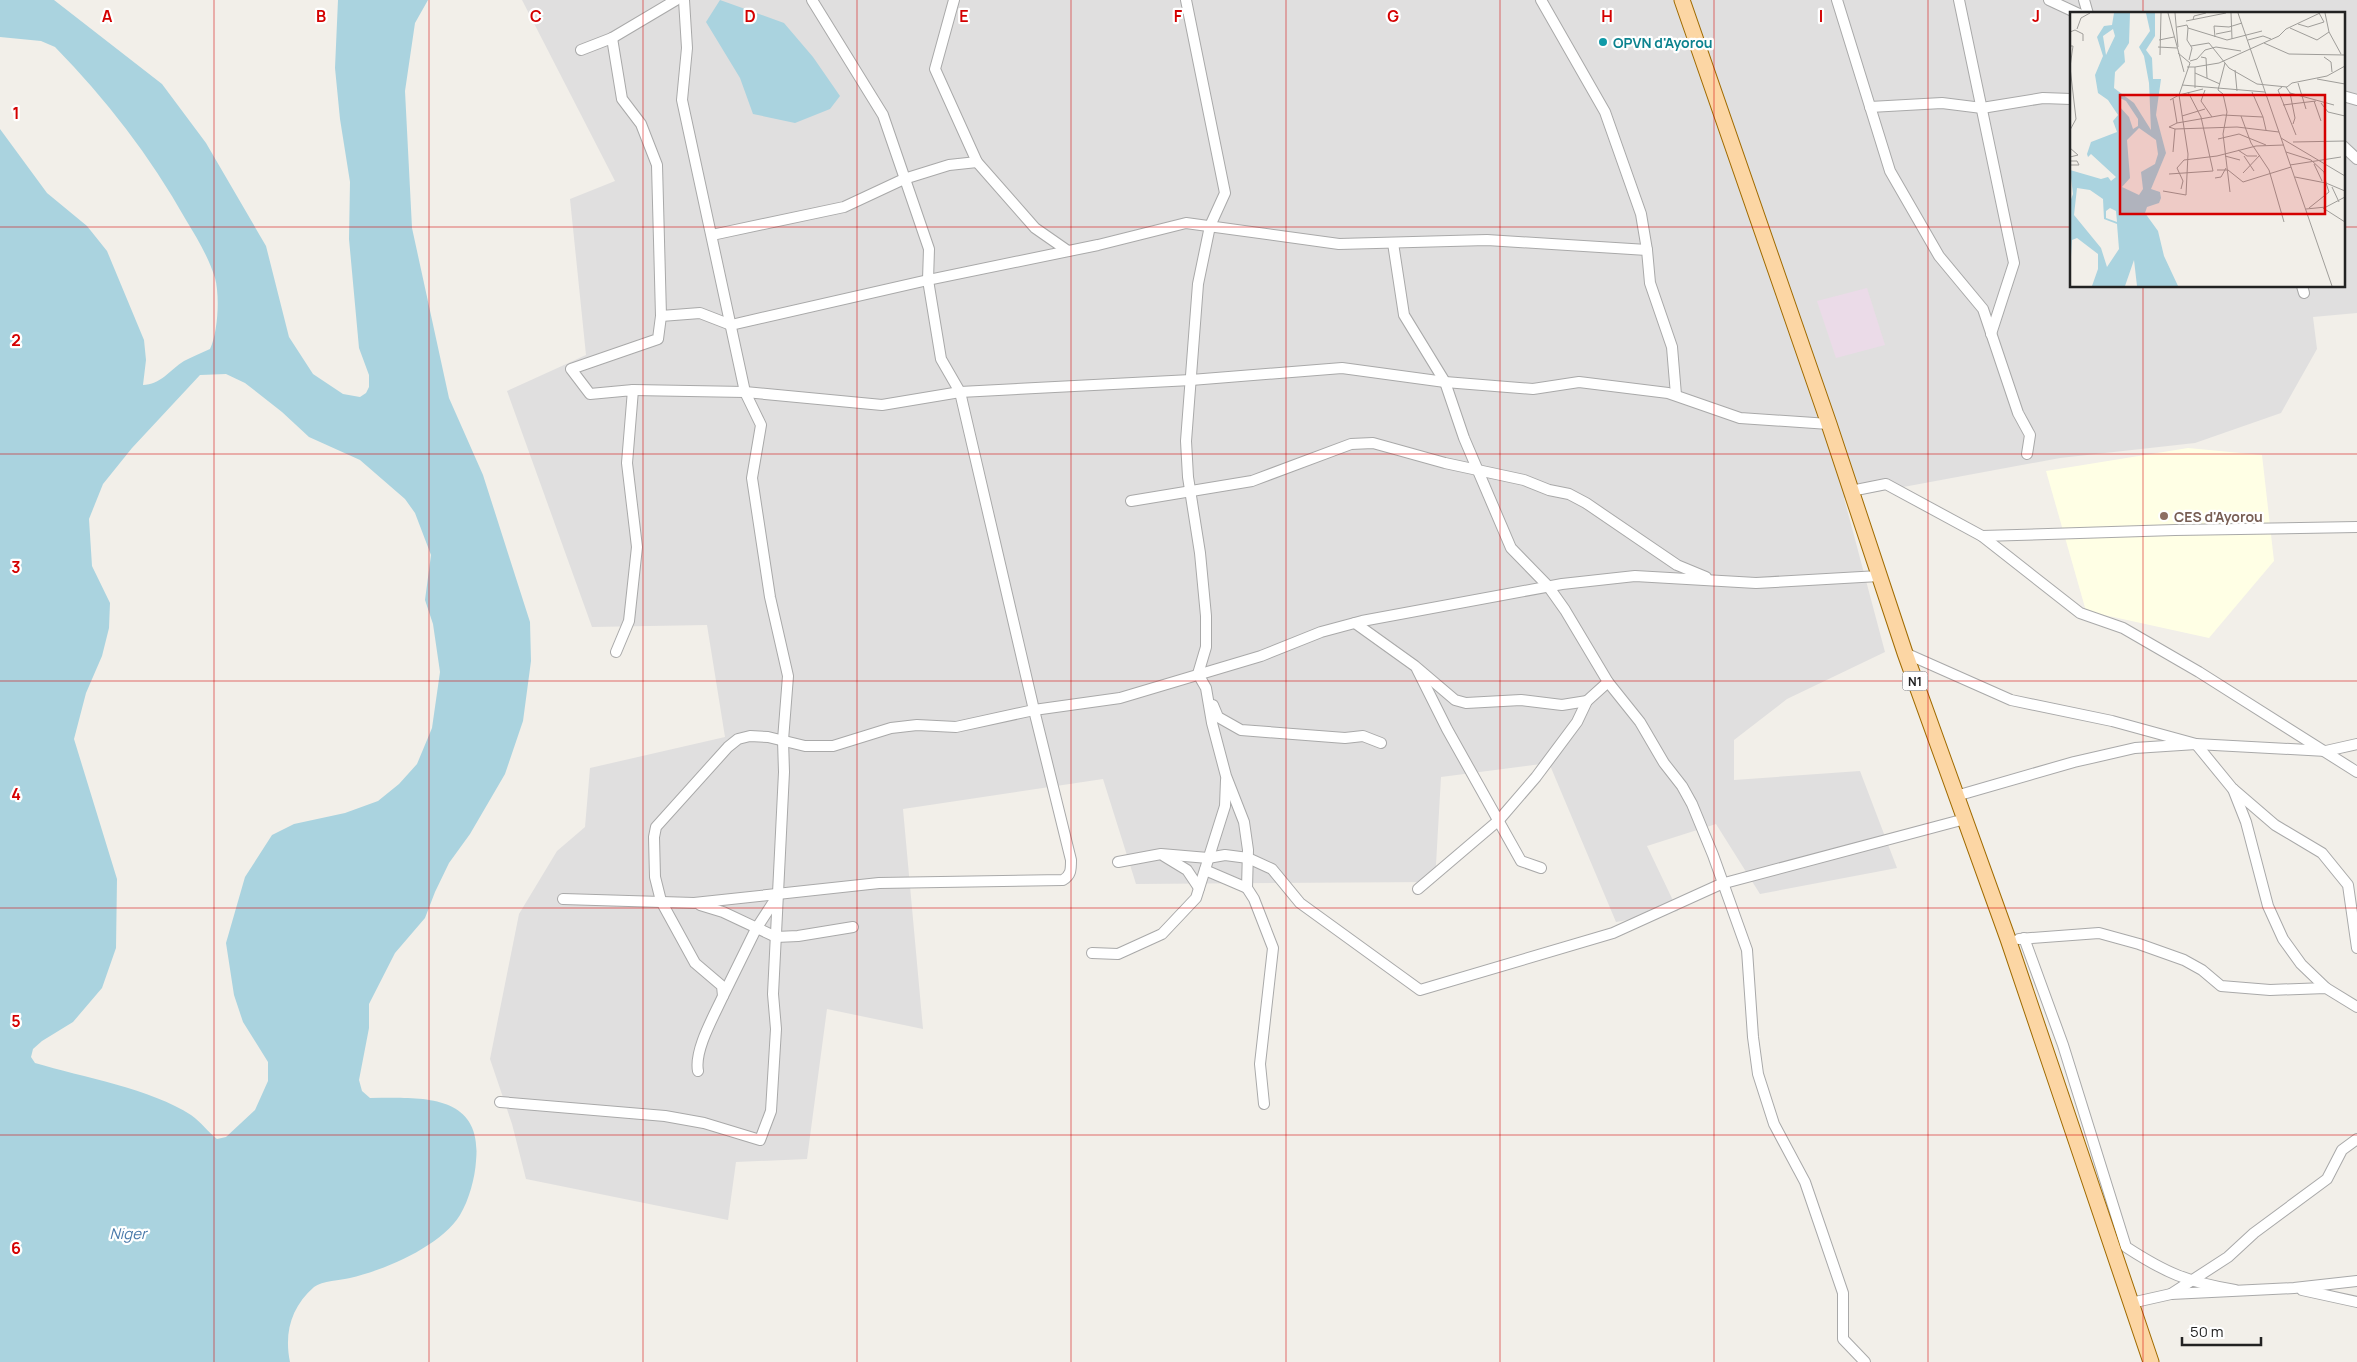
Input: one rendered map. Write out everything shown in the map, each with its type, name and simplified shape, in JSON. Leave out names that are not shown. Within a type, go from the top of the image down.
[{"type":"main road","name":"N1","points":[[1682,0],[1829,424],[1905,653],[2008,939],[2151,1362]]},
{"type":"street","points":[[581,50],[612,38],[676,0]]},
{"type":"street","points":[[500,1102],[665,1116],[704,1123],[760,1140],[771,1111],[772,1061],[776,1029],[772,994],[784,772],[783,740],[788,676],[770,597],[752,478],[762,425],[745,392],[682,100],[687,48],[684,0]]},
{"type":"street","points":[[563,899],[694,903],[879,883],[1062,880],[1068,876],[1071,860],[960,392],[941,359],[928,280],[929,249],[883,115],[812,0]]},
{"type":"street","points":[[954,0],[935,69],[977,162],[1035,228],[1068,251]]},
{"type":"street","points":[[1186,0],[1225,193],[1210,226],[1198,284],[1186,441],[1190,493],[1200,553],[1206,616],[1206,647],[1198,674],[1218,717],[1241,730],[1345,738],[1364,736],[1381,743]]},
{"type":"street","points":[[1541,0],[1605,112],[1641,214],[1650,283],[1672,347],[1676,395]]},
{"type":"street","points":[[1837,0],[1890,171],[1939,256],[1983,309],[2018,413],[2030,435],[2027,454]]},
{"type":"street","points":[[1959,0],[2014,263],[1991,334]]},
{"type":"street","points":[[2049,0],[2075,12]]},
{"type":"street","points":[[612,38],[622,99],[641,124],[657,165],[661,316],[658,339],[571,369],[590,394],[633,390],[745,392],[882,405],[960,392],[1191,380],[1342,368],[1445,382],[1533,389],[1579,382],[1668,392],[1740,418],[1829,424]]},
{"type":"street","points":[[2344,96],[2357,100]]},
{"type":"street","points":[[1870,107],[1942,103],[1982,108],[2043,98],[2070,99]]},
{"type":"street","points":[[2344,147],[2357,159]]},
{"type":"street","points":[[712,235],[844,207],[904,179],[949,165],[977,162]]},
{"type":"street","points":[[661,316],[700,313],[731,325],[928,280],[1068,251],[1186,223],[1339,244],[1487,240],[1647,250]]},
{"type":"street","points":[[1393,242],[1404,315],[1445,382],[1478,470],[1511,548],[1548,586],[1565,610],[1608,682],[1640,722],[1664,763],[1682,786],[1692,804],[1724,883],[1747,950],[1753,1036],[1758,1074],[1774,1124],[1805,1182],[1843,1293],[1843,1339],[1865,1362]]},
{"type":"street","points":[[616,652],[629,621],[637,547],[627,463],[633,390]]},
{"type":"street","points":[[1132,501],[1190,493],[1252,481],[1350,444],[1373,444],[1524,480],[1549,490],[1569,494],[1586,503],[1677,565],[1714,581]]},
{"type":"street","points":[[1851,491],[1886,484],[1982,536],[2080,613],[2123,628],[2198,672],[2357,772]]},
{"type":"street","points":[[1982,536],[2357,527]]},
{"type":"street","points":[[723,996],[722,986],[695,963],[661,901],[655,877],[654,837],[656,828],[728,747],[738,739],[750,736],[783,740],[805,746],[833,746],[891,728],[917,725],[956,727],[1034,710],[1120,698],[1261,656],[1321,632],[1356,623],[1548,586],[1635,576],[1756,583],[1879,576]]},
{"type":"street","points":[[1356,623],[1415,666],[1455,700],[1466,703],[1521,700],[1562,705],[1586,701]]},
{"type":"street","points":[[1905,653],[2011,700],[2112,721],[2196,744],[2232,788],[2275,824],[2322,854],[2348,885],[2357,948]]},
{"type":"street","points":[[1415,666],[1447,729],[1521,861],[1541,868]]},
{"type":"street","points":[[1418,889],[1499,820],[1536,777],[1571,730],[1586,701],[1608,682]]},
{"type":"street","points":[[1206,688],[1212,723],[1226,776],[1244,822],[1248,858],[1247,888],[1254,899],[1273,948],[1260,1064],[1264,1104]]},
{"type":"street","points":[[1956,796],[2074,762],[2135,748],[2196,744],[2326,751],[2357,744]]},
{"type":"street","points":[[1092,953],[1118,954],[1162,934],[1196,898],[1224,806],[1226,776]]},
{"type":"street","points":[[2232,788],[2246,822],[2268,906],[2283,939],[2301,964],[2326,988],[2357,1007]]},
{"type":"street","points":[[1118,862],[1160,854],[1208,858],[1225,854],[1248,858],[1272,869],[1300,903],[1420,990],[1613,932],[1724,883],[1964,819]]},
{"type":"street","points":[[1160,854],[1187,870],[1199,888]]},
{"type":"street","points":[[1204,870],[1247,888]]},
{"type":"street","points":[[698,1071],[699,1051],[723,996],[756,928],[778,894]]},
{"type":"street","points":[[694,903],[724,912],[776,937],[798,936],[853,928]]},
{"type":"street","points":[[2008,939],[2099,933],[2139,944],[2184,960],[2202,970],[2221,986],[2270,990],[2326,988]]},
{"type":"street","points":[[2024,938],[2063,1045],[2126,1247],[2173,1275],[2190,1282],[2234,1290]]},
{"type":"street","points":[[2171,1294],[2228,1257],[2254,1233],[2327,1179],[2342,1150],[2357,1140]]},
{"type":"street","points":[[2132,1304],[2171,1294],[2294,1288],[2357,1281]]},
{"type":"street","points":[[2294,1288],[2357,1302]]},
{"type":"shaded area","points":[[522,0],[2357,0],[2357,313],[2313,317],[2317,349],[2281,413],[2195,443],[2060,458],[1844,498],[1885,652],[1787,699],[1734,740],[1734,780],[1860,771],[1897,868],[1760,894],[1716,824],[1647,846],[1678,911],[1616,922],[1549,763],[1441,777],[1435,882],[1136,884],[1103,779],[903,809],[923,1029],[827,1009],[807,1159],[736,1162],[728,1220],[526,1179],[512,1124],[490,1059],[519,914],[557,851],[585,827],[590,768],[725,737],[707,625],[592,627],[507,391],[586,355],[570,199],[615,181]]},
{"type":"shaded area","points":[[1867,288],[1885,345],[1836,358],[1817,301]]},
{"type":"shaded area","name":"CES d'Ayorou","points":[[2188,448],[2262,455],[2274,561],[2209,638],[2086,611],[2046,471]]},
{"type":"water","name":"Niger","points":[[0,0],[54,0],[162,84],[206,143],[266,246],[289,337],[313,374],[343,394],[360,397],[366,393],[369,387],[369,375],[359,348],[349,239],[350,182],[340,119],[335,68],[338,0],[428,0],[415,23],[405,91],[412,228],[449,398],[483,475],[530,622],[531,661],[523,721],[505,774],[470,834],[449,863],[425,918],[395,953],[369,1004],[369,1028],[359,1080],[362,1091],[370,1098],[408,1098],[444,1104],[458,1111],[469,1122],[475,1138],[476,1161],[469,1196],[460,1215],[451,1226],[440,1237],[411,1255],[364,1274],[322,1283],[314,1287],[300,1303],[291,1321],[288,1341],[290,1362],[0,1362],[0,129],[47,193],[87,226],[107,251],[144,340],[146,360],[143,385],[155,383],[184,361],[210,349],[215,333],[218,304],[217,286],[209,263],[172,196],[126,129],[92,87],[55,47],[41,41],[0,37]],"holes":[[[226,374],[245,383],[282,412],[309,437],[360,460],[405,499],[415,513],[431,555],[425,600],[433,624],[440,672],[432,728],[417,764],[399,784],[378,801],[345,813],[294,824],[272,835],[245,877],[226,943],[234,995],[243,1022],[268,1062],[268,1081],[255,1110],[226,1137],[217,1139],[191,1115],[157,1098],[116,1084],[35,1063],[31,1057],[33,1049],[42,1041],[73,1022],[102,988],[116,948],[117,879],[74,739],[86,693],[102,656],[109,628],[110,603],[92,566],[89,519],[103,484],[132,448],[200,375]]]},
{"type":"water","points":[[720,0],[784,23],[813,57],[840,96],[830,109],[795,123],[753,114],[740,78],[706,22]]},
{"type":"place","name":"OPVN d'Ayorou","points":[[1603,42]]},
{"type":"place","name":"CES d'Ayorou","points":[[2164,516]]}]
